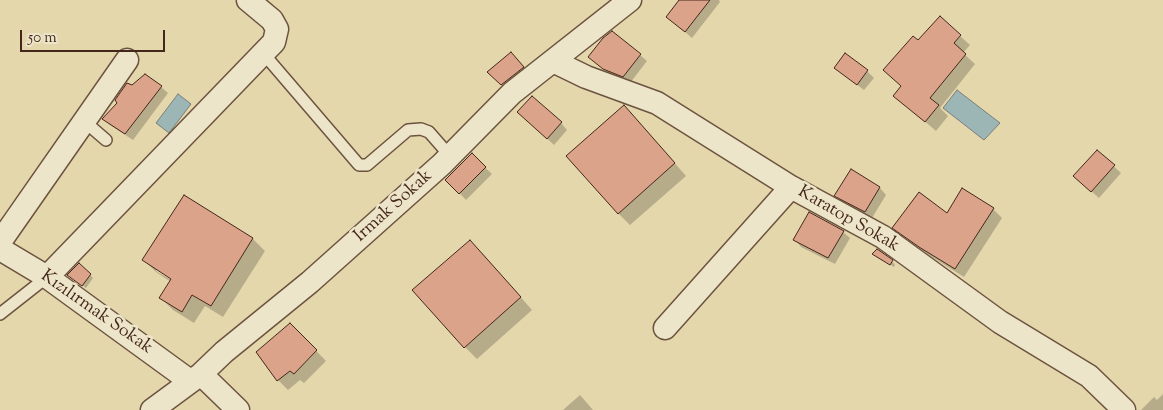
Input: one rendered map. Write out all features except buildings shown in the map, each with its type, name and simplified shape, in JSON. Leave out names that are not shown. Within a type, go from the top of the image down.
[{"type":"street","points":[[47,277],[274,42],[277,30],[272,20],[248,0]]},
{"type":"street","name":"Irmak Sokak","points":[[152,410],[195,378],[310,282],[450,156],[512,93],[630,0]]},
{"type":"street","points":[[0,242],[127,60]]},
{"type":"street","name":"Karatop Sokak","points":[[553,61],[586,77],[657,103],[791,187],[883,237],[1000,322],[1089,376],[1124,410]]},
{"type":"street","points":[[665,328],[791,187]]},
{"type":"street","name":"Kızılırmak Sokak","points":[[0,249],[47,277],[195,378],[238,410]]},
{"type":"lane","points":[[263,53],[359,165],[366,165],[408,130],[421,129],[429,132],[450,156]]},
{"type":"lane","points":[[84,121],[106,140]]},
{"type":"lane","points":[[0,314],[47,277]]},
{"type":"water","points":[[957,90],[1000,123],[984,140],[943,108]]},
{"type":"water","points":[[178,94],[191,104],[169,133],[156,123]]}]
